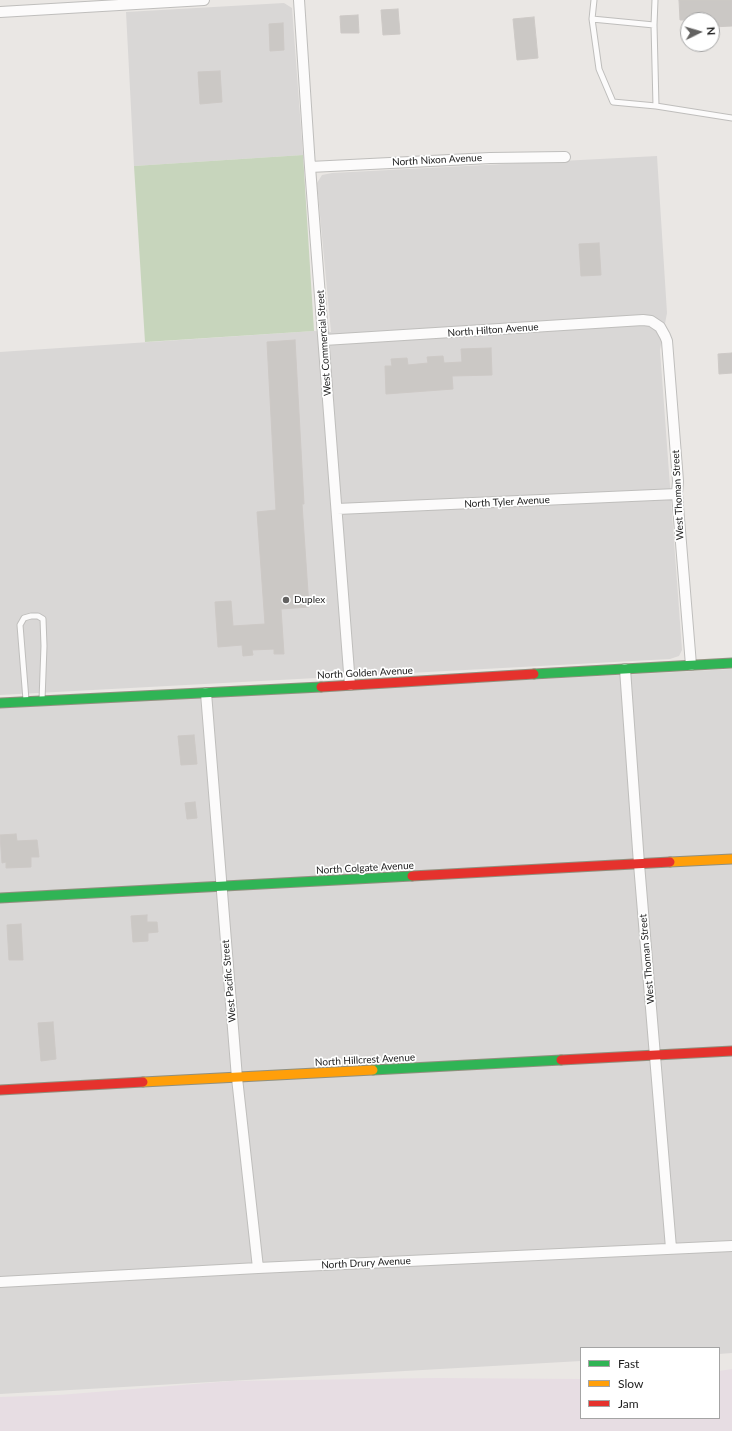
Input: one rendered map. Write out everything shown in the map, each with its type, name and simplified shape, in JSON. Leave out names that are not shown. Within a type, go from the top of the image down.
[{"type":"street","points":[[0,12],[204,0]]},
{"type":"street","name":"West Commercial Street","points":[[299,0],[310,167],[350,685]]},
{"type":"street","name":"North Nixon Avenue","points":[[310,167],[490,158],[565,157]]},
{"type":"street","name":"North Hilton Avenue","points":[[324,340],[643,320],[660,327]]},
{"type":"street","name":"West Thoman Street","points":[[660,327],[667,341],[678,481],[676,494],[691,665]]},
{"type":"street","name":"North Tyler Avenue","points":[[337,509],[676,494]]},
{"type":"street","name":"North Golden Avenue","points":[[0,703],[206,693],[732,663]]},
{"type":"street","name":"West Thoman Street","points":[[625,669],[639,864],[671,1248]]},
{"type":"street","name":"West Pacific Street","points":[[206,693],[237,1078],[258,1268]]},
{"type":"street","name":"North Colgate Avenue","points":[[0,898],[732,859]]},
{"type":"street","name":"North Hillcrest Avenue","points":[[0,1090],[732,1051]]},
{"type":"street","name":"North Drury Avenue","points":[[0,1282],[258,1268],[732,1246]]},
{"type":"lane","points":[[594,0],[592,19],[599,69],[614,102],[656,106],[732,118]]},
{"type":"lane","points":[[655,0],[654,25],[656,106]]},
{"type":"lane","points":[[592,19],[654,25]]},
{"type":"lane","points":[[26,701],[20,625],[24,618],[38,616],[42,619],[44,646],[42,701]]},
{"type":"shaded area","points":[[284,3],[292,8],[303,155],[134,166],[126,12]]},
{"type":"shaded area","points":[[657,156],[667,313],[660,350],[682,650],[679,656],[670,659],[0,695],[0,352],[314,331],[331,332],[317,183],[322,175],[332,173]]},
{"type":"shaded area","points":[[732,669],[732,1353],[720,1354],[720,1347],[580,1347],[580,1361],[0,1394],[0,708]]},
{"type":"shaded area","points":[[732,1369],[732,1431],[0,1431],[0,1397],[59,1395],[232,1381],[436,1378],[580,1379],[580,1419],[720,1419],[720,1371]]},
{"type":"green space","points":[[303,155],[314,331],[145,342],[134,166]]},
{"type":"building","points":[[679,0],[732,0],[732,26],[720,27],[720,12],[680,12],[680,20]]},
{"type":"building","points":[[398,9],[400,34],[383,35],[381,10]]},
{"type":"building","points":[[358,15],[359,33],[341,33],[340,16]]},
{"type":"building","points":[[534,17],[538,58],[517,60],[513,19]]},
{"type":"building","points":[[283,23],[284,50],[270,51],[269,24]]},
{"type":"building","points":[[220,71],[222,102],[200,104],[198,72]]},
{"type":"building","points":[[599,243],[601,275],[581,276],[579,244]]},
{"type":"building","points":[[295,340],[304,504],[302,504],[309,607],[281,609],[284,654],[274,654],[274,649],[252,650],[253,655],[243,656],[242,645],[218,647],[215,602],[231,601],[233,626],[265,624],[257,512],[276,510],[267,342]]},
{"type":"building","points":[[491,348],[492,375],[452,376],[453,389],[386,394],[385,366],[392,366],[391,359],[407,358],[408,365],[428,363],[427,357],[443,356],[444,363],[462,362],[461,349]]},
{"type":"building","points":[[732,353],[732,373],[719,374],[718,354]]},
{"type":"building","points":[[194,735],[197,764],[181,765],[178,736]]},
{"type":"building","points":[[195,802],[197,818],[187,819],[185,803]]},
{"type":"building","points":[[16,834],[17,841],[37,840],[39,857],[31,857],[31,867],[6,868],[6,862],[2,863],[0,835]]},
{"type":"building","points":[[147,915],[147,922],[157,922],[158,932],[148,933],[148,941],[133,942],[131,916]]},
{"type":"building","points":[[21,924],[23,960],[9,960],[7,925]]},
{"type":"building","points":[[53,1022],[56,1059],[41,1061],[38,1023]]},
{"type":"traffic: fast","points":[[534,674],[732,663]]},
{"type":"traffic: fast","points":[[0,703],[321,687]]},
{"type":"traffic: fast","points":[[0,898],[412,876]]},
{"type":"traffic: fast","points":[[373,1070],[561,1060]]},
{"type":"traffic: slow","points":[[670,862],[732,859]]},
{"type":"traffic: slow","points":[[143,1082],[373,1070]]},
{"type":"traffic: jam","points":[[321,687],[534,674]]},
{"type":"traffic: jam","points":[[412,876],[670,862]]},
{"type":"traffic: jam","points":[[561,1060],[732,1051]]},
{"type":"traffic: jam","points":[[0,1090],[143,1082]]},
{"type":"place","name":"Duplex","points":[[286,600]]}]
